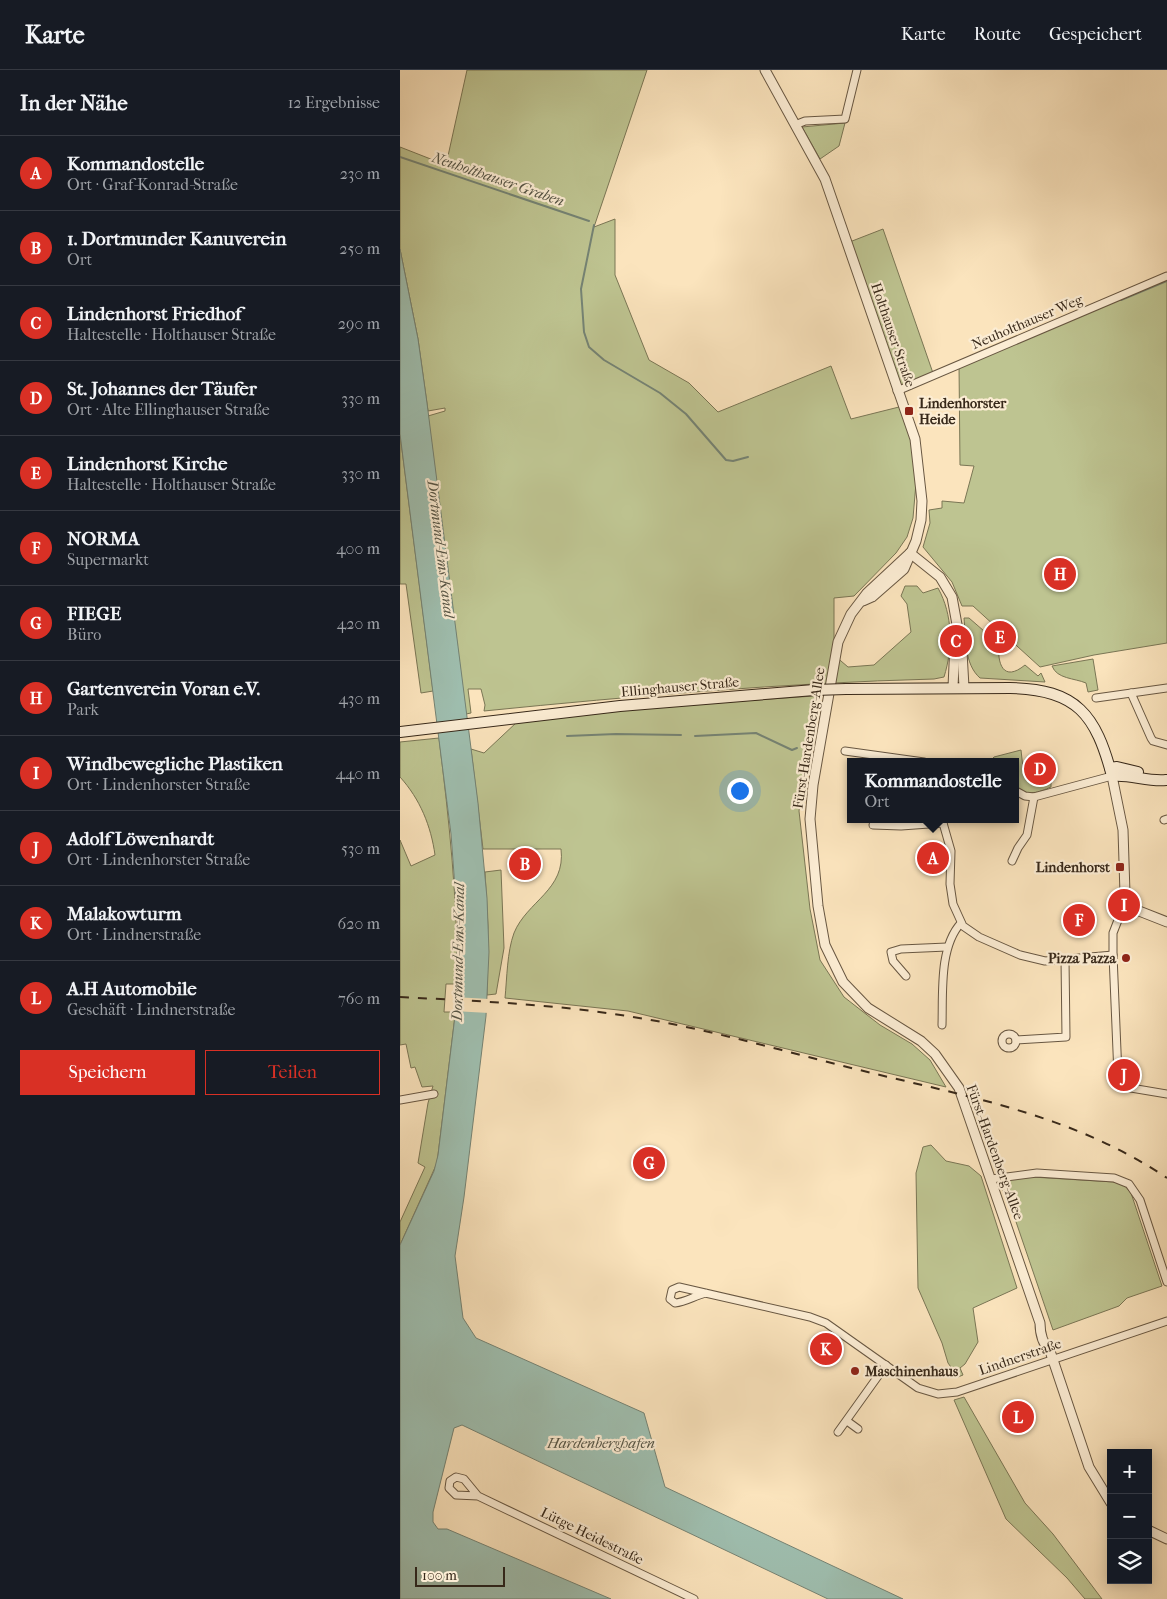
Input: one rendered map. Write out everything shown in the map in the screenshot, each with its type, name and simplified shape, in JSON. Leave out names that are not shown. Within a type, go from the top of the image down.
[{"type":"main road","name":"Ellinghauser Straße","points":[[400,732],[683,700],[814,690],[964,688]]},
{"type":"main road","points":[[964,688],[1037,688],[1056,695],[1087,716],[1098,732],[1111,772],[1122,768],[1167,780]]},
{"type":"street","name":"Holthauser Straße","points":[[765,70],[825,179],[915,439],[920,478],[921,520],[910,553]]},
{"type":"street","points":[[795,125],[805,121],[845,119],[857,70]]},
{"type":"street","name":"Neuholthauser Weg","points":[[897,391],[1167,276]]},
{"type":"street","points":[[910,553],[940,577],[949,590],[956,614],[958,637],[962,652],[964,688]]},
{"type":"street","name":"Fürst-Hardenberg-Allee","points":[[910,553],[904,569],[872,597],[862,601],[851,614],[838,642],[812,793],[810,819],[812,867],[824,938],[833,964],[843,982],[856,997],[881,1017],[921,1042],[948,1071],[966,1105],[1040,1324],[1045,1346],[1051,1355],[1089,1466],[1107,1496]]},
{"type":"street","points":[[953,687],[955,643],[958,637]]},
{"type":"street","points":[[1096,698],[1167,688]]},
{"type":"street","points":[[1131,693],[1151,738],[1154,741],[1167,745]]},
{"type":"street","points":[[845,751],[895,758]]},
{"type":"street","points":[[1019,793],[1034,797],[1111,772],[1123,830],[1125,894]]},
{"type":"street","points":[[1012,861],[1018,848],[1027,836],[1034,797]]},
{"type":"street","points":[[873,825],[901,826],[927,823]]},
{"type":"street","points":[[944,823],[951,851],[951,895],[955,911],[961,923],[979,937],[1020,955],[1045,961],[1113,955]]},
{"type":"street","points":[[1125,894],[1133,899],[1134,908]]},
{"type":"street","points":[[1125,894],[1116,897],[1113,904],[1114,910],[1120,915],[1126,915],[1134,908]]},
{"type":"street","points":[[1134,908],[1167,922]]},
{"type":"street","points":[[1120,915],[1114,933],[1113,955],[1118,1075],[1131,1088],[1167,1094]]},
{"type":"street","points":[[942,1025],[947,947],[952,934],[961,923]]},
{"type":"street","points":[[906,976],[893,961],[891,952],[901,948],[947,947]]},
{"type":"street","points":[[1016,1040],[1066,1037],[1065,959]]},
{"type":"street","points":[[400,1100],[434,1094]]},
{"type":"street","points":[[991,1179],[1037,1173],[1109,1177],[1124,1180],[1134,1189],[1167,1282]]},
{"type":"street","name":"Lindnerstraße","points":[[706,1293],[810,1317],[826,1324],[918,1388],[928,1392],[946,1394],[1051,1355],[1167,1321]]},
{"type":"street","points":[[838,1432],[886,1365]]},
{"type":"street","points":[[847,1421],[858,1429]]},
{"type":"street","name":"Lütge Heidestraße","points":[[478,1496],[694,1599]]},
{"type":"street","points":[[1152,1532],[1167,1539]]},
{"type":"green space","points":[[467,70],[647,70],[594,227],[615,219],[615,275],[649,360],[689,383],[718,412],[831,366],[851,419],[903,406],[918,460],[913,518],[907,537],[896,553],[854,596],[834,598],[834,655],[848,667],[874,665],[911,632],[907,604],[901,596],[905,586],[917,586],[923,593],[938,588],[947,609],[950,632],[949,655],[944,677],[709,691],[484,711],[485,705],[481,689],[468,689],[471,713],[466,714],[428,416],[445,411],[445,408],[428,411],[418,339],[400,249],[400,147],[446,165]]},
{"type":"green space","points":[[845,123],[839,146],[820,159],[802,127]]},
{"type":"green space","points":[[883,229],[934,376],[897,391],[847,243]]},
{"type":"green space","points":[[1167,279],[1167,643],[1094,655],[1040,667],[973,606],[962,606],[952,582],[923,547],[930,523],[929,510],[942,508],[942,501],[964,503],[974,466],[960,465],[959,365]]},
{"type":"green space","points":[[400,434],[433,691],[421,693],[406,584],[400,584]]},
{"type":"green space","points":[[964,618],[969,618],[999,644],[999,658],[1003,668],[1011,672],[1025,665],[1038,676],[1041,673],[1045,682],[980,678],[971,666],[968,658]]},
{"type":"green space","points":[[1093,659],[1098,690],[1088,692],[1086,683],[1062,676],[1052,666]]},
{"type":"green space","points":[[818,697],[799,811],[810,909],[820,960],[844,997],[880,1025],[912,1044],[930,1060],[946,1087],[628,1011],[505,998],[509,957],[514,933],[520,922],[552,885],[558,875],[561,863],[561,849],[483,849],[471,749],[484,753],[517,722],[624,709]]},
{"type":"green space","points":[[439,738],[452,861],[457,953],[457,984],[446,984],[444,1012],[455,1012],[455,1016],[437,1163],[400,1245],[400,1222],[425,1167],[418,1163],[428,1103],[433,1086],[422,1087],[415,1067],[411,1068],[406,1044],[400,1045],[400,840],[411,866],[435,855],[424,813],[400,777],[400,742]]},
{"type":"green space","points":[[1021,750],[1024,777],[1051,776],[1051,787],[1029,793],[1020,790],[1019,758],[994,757]]},
{"type":"green space","points":[[501,870],[504,948],[496,994],[487,995],[488,927],[485,872]]},
{"type":"green space","points":[[931,1145],[946,1161],[969,1166],[981,1176],[1017,1288],[973,1308],[978,1342],[965,1364],[960,1368],[963,1375],[958,1377],[948,1363],[942,1343],[918,1288],[916,1173],[923,1147]]},
{"type":"green space","points":[[1032,1177],[1114,1182],[1124,1185],[1131,1193],[1162,1286],[1127,1298],[1119,1306],[1053,1330],[1013,1213],[1001,1186],[1008,1180]]},
{"type":"green space","points":[[964,1397],[1025,1503],[1053,1534],[1102,1599],[1085,1599],[1067,1578],[1006,1519],[954,1400]]},
{"type":"water","points":[[400,249],[418,339],[427,403],[478,803],[487,898],[489,952],[486,1016],[455,1256],[463,1318],[476,1338],[644,1413],[665,1487],[903,1599],[828,1599],[462,1425],[454,1428],[433,1512],[433,1522],[438,1529],[447,1529],[611,1599],[400,1599],[400,1245],[434,1171],[438,1155],[455,1016],[458,928],[451,834],[400,434]]},
{"type":"pier","points":[[454,997],[489,999],[489,1013],[453,1011]]},
{"type":"waterway","name":"Neuholthauser Graben","points":[[400,157],[589,221]]},
{"type":"waterway","name":"Neuholthauser Graben","points":[[594,225],[581,289],[584,332],[589,347],[604,360],[660,393],[686,414],[726,460],[733,461],[748,457]]},
{"type":"waterway","name":"Neuholthauser Graben","points":[[1121,300],[1167,281]]},
{"type":"waterway","points":[[695,736],[756,733],[792,750],[797,748]]},
{"type":"waterway","points":[[567,736],[616,734],[681,735]]},
{"type":"railway","points":[[400,997],[570,1009],[659,1021],[722,1035],[1028,1113],[1100,1140],[1167,1178]]},
{"type":"place","name":"Lindenhorster Heide","points":[[909,411]]},
{"type":"place","name":"Gartenverein Voran e.V.","points":[[1060,574]]},
{"type":"place","name":"Lindenhorst Kirche","points":[[1000,637]]},
{"type":"place","name":"Lindenhorst Friedhof","points":[[956,641]]},
{"type":"place","name":"St. Johannes der Täufer","points":[[1040,769]]},
{"type":"place","name":"Kommandostelle","points":[[933,858]]},
{"type":"place","name":"1. Dortmunder Kanuverein","points":[[525,864]]},
{"type":"place","name":"Lindenhorst","points":[[1120,867]]},
{"type":"place","name":"Windbewegliche Plastiken","points":[[1124,905]]},
{"type":"place","name":"NORMA","points":[[1079,920]]},
{"type":"place","name":"Pizza Pazza","points":[[1126,958]]},
{"type":"place","name":"Adolf Löwenhardt","points":[[1124,1075]]},
{"type":"place","name":"FIEGE","points":[[649,1163]]},
{"type":"place","name":"Malakowturm","points":[[826,1349]]},
{"type":"place","name":"Maschinenhaus","points":[[855,1371]]},
{"type":"place","name":"A.H Automobile","points":[[1018,1417]]},
{"type":"water label","name":"Dortmund-Ems-Kanal","points":[[441,549]]},
{"type":"water label","name":"Dortmund-Ems-Kanal","points":[[458,952]]},
{"type":"water label","name":"Hardenberghafen","points":[[601,1443]]}]
